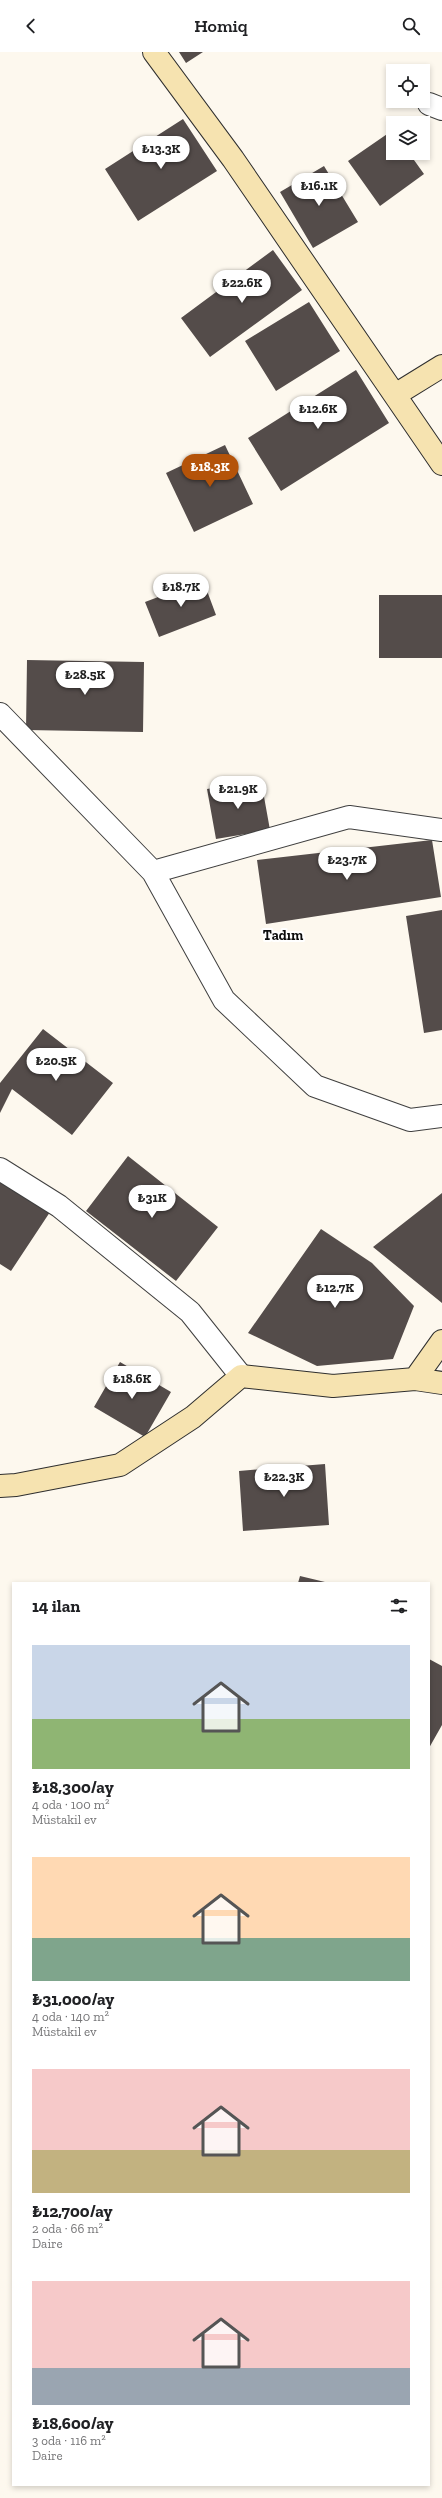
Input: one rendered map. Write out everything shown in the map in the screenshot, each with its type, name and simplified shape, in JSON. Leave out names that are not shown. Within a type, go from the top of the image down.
[{"type":"street","points":[[154,52],[234,159],[442,464]]},
{"type":"street","points":[[396,395],[442,366]]},
{"type":"street","points":[[0,714],[153,872],[224,1000],[315,1086],[410,1120],[442,1116]]},
{"type":"street","points":[[153,872],[348,817],[442,830]]},
{"type":"street","points":[[0,1169],[59,1206],[190,1312],[241,1376],[333,1386],[415,1379],[442,1383]]},
{"type":"street","points":[[415,1379],[442,1341]]},
{"type":"street","points":[[0,1486],[16,1485],[120,1465],[192,1417],[241,1376]]},
{"type":"building","points":[[179,52],[203,52],[186,63]]},
{"type":"building","points":[[183,119],[217,171],[138,221],[105,169]]},
{"type":"building","points":[[386,135],[386,160],[414,160],[424,174],[380,206],[348,161]]},
{"type":"building","points":[[324,166],[358,222],[313,248],[280,192]]},
{"type":"building","points":[[273,250],[302,290],[210,357],[181,318]]},
{"type":"building","points":[[309,302],[340,351],[276,391],[245,341]]},
{"type":"building","points":[[356,370],[389,423],[281,491],[248,438]]},
{"type":"building","points":[[225,445],[253,504],[194,532],[166,473]]},
{"type":"building","points":[[203,580],[216,615],[159,637],[145,602]]},
{"type":"building","points":[[379,595],[442,595],[442,658],[379,658]]},
{"type":"building","points":[[27,660],[144,662],[143,732],[26,730]]},
{"type":"building","points":[[261,780],[270,830],[216,839],[207,789]]},
{"type":"building","points":[[432,840],[441,897],[266,924],[257,860]]},
{"type":"building","points":[[442,910],[442,1030],[424,1033],[406,916]]},
{"type":"building","points":[[43,1029],[113,1083],[72,1135],[12,1089],[0,1113],[0,1083]]},
{"type":"building","points":[[128,1156],[218,1227],[176,1281],[86,1211]]},
{"type":"building","points":[[0,1180],[50,1212],[11,1271],[0,1264]]},
{"type":"building","points":[[442,1193],[442,1303],[373,1247]]},
{"type":"building","points":[[321,1229],[372,1263],[414,1306],[393,1359],[317,1366],[248,1333]]},
{"type":"building","points":[[120,1362],[171,1392],[145,1437],[94,1407]]},
{"type":"building","points":[[325,1464],[329,1525],[243,1531],[239,1471]]},
{"type":"building","points":[[300,1576],[325,1582],[298,1582]]},
{"type":"building","points":[[430,1660],[442,1666],[442,1725],[430,1746]]},
{"type":"district","name":"Tadım","points":[[283,935]]}]
